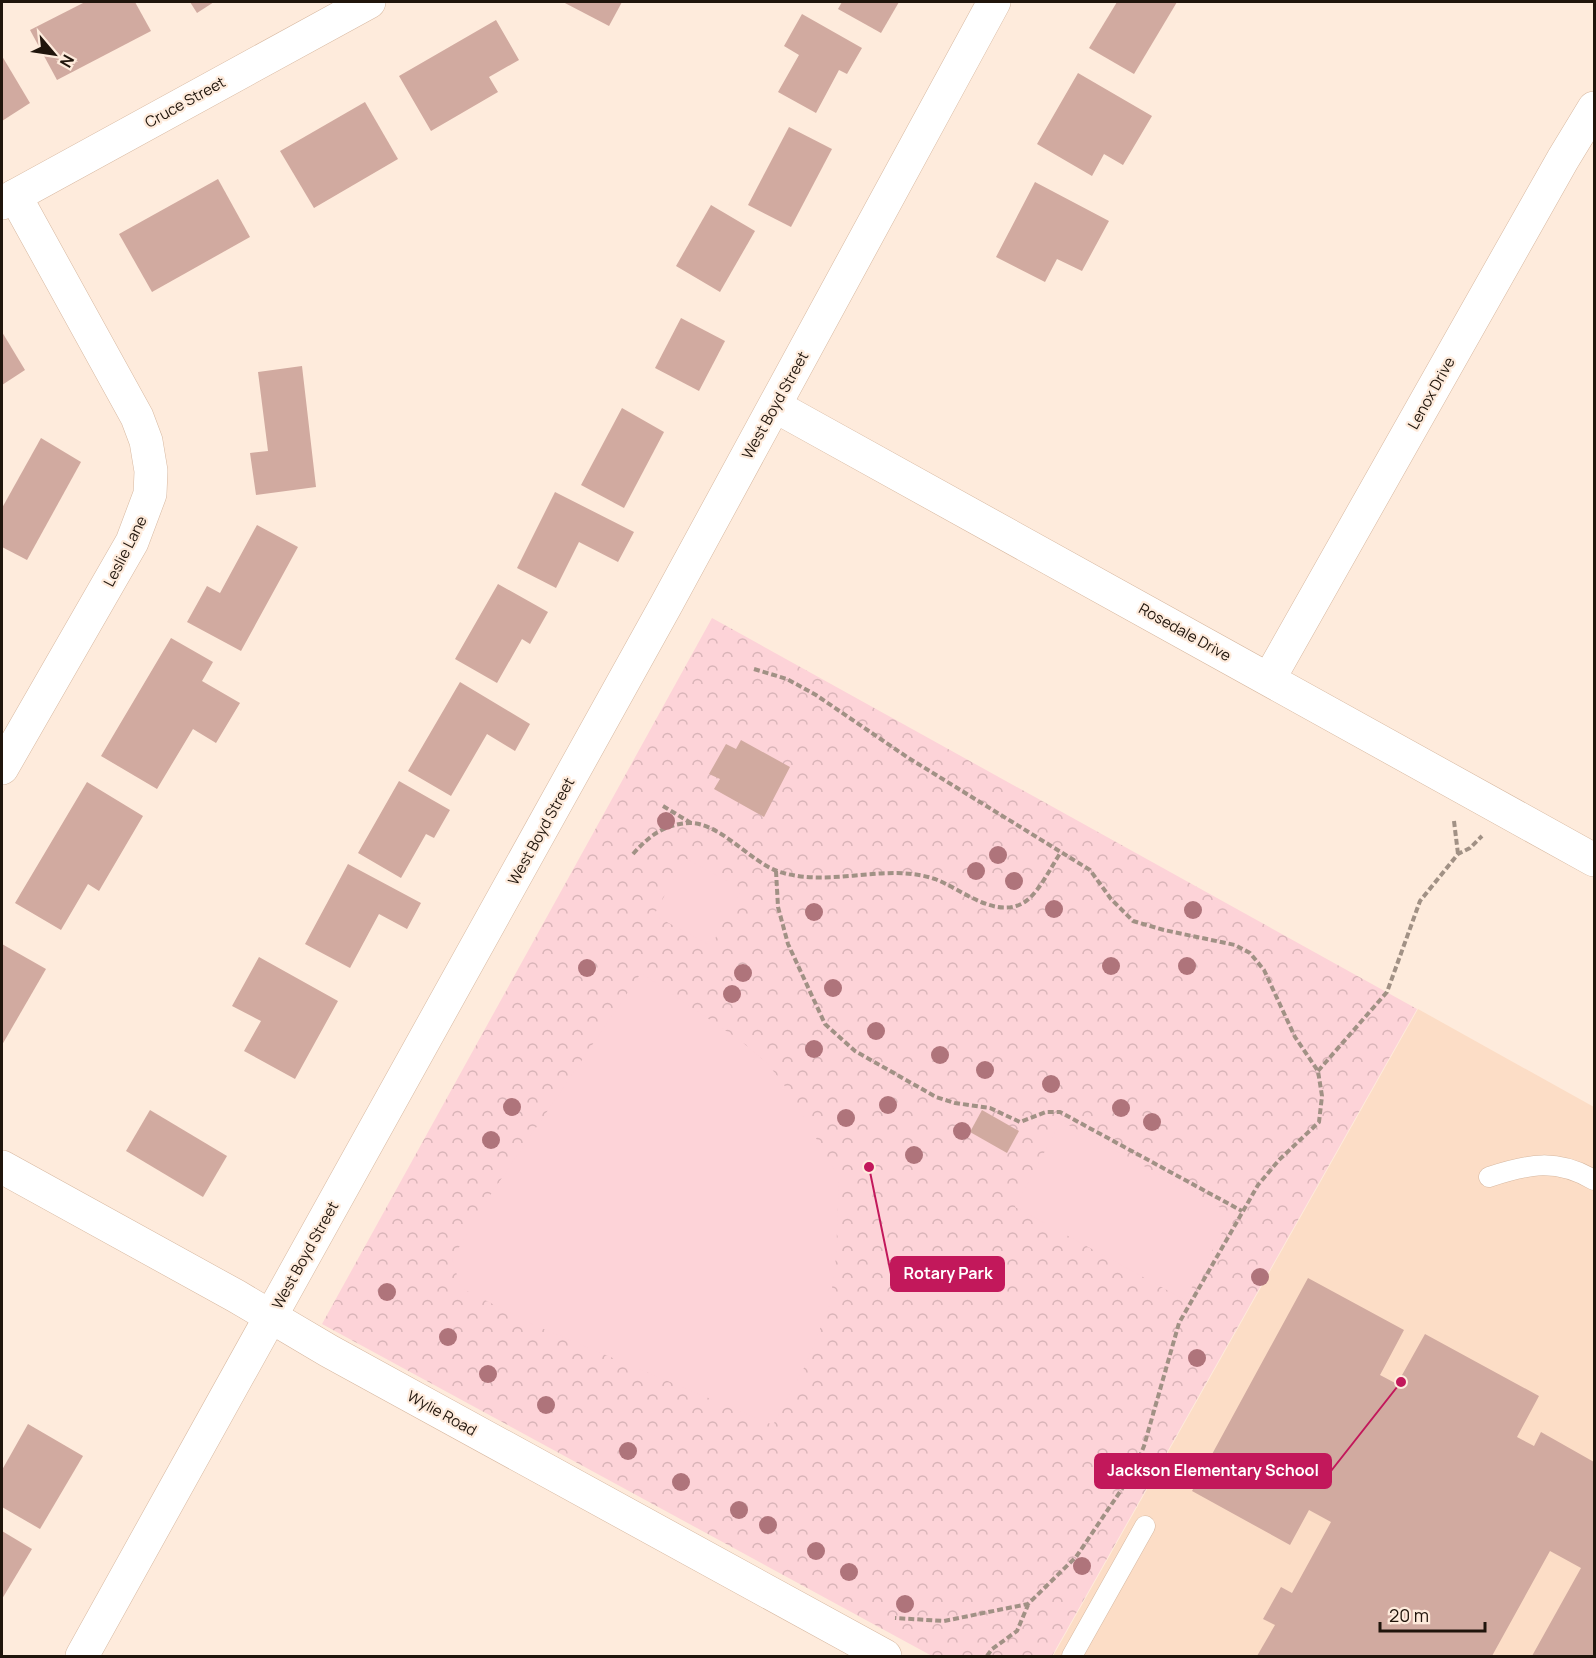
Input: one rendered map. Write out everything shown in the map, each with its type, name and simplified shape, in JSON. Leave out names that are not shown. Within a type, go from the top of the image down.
[{"type":"street","name":"Cruce Street","points":[[8,199],[369,2]]},
{"type":"street","name":"West Boyd Street","points":[[82,1656],[775,406],[994,2]]},
{"type":"street","name":"Lenox Drive","points":[[1269,679],[1594,108]]},
{"type":"street","name":"Leslie Lane","points":[[2,768],[132,542],[147,504],[151,471],[138,417],[8,199]]},
{"type":"street","name":"Rosedale Drive","points":[[775,406],[1594,860]]},
{"type":"street","name":"Wylie Road","points":[[2,1167],[271,1316],[340,1357],[885,1656]]},
{"type":"lane","points":[[1489,1177],[1526,1165],[1553,1165],[1575,1169],[1594,1180]]},
{"type":"lane","points":[[1072,1656],[1145,1526]]},
{"type":"path","points":[[754,669],[787,679],[816,695],[907,756],[1090,870],[1111,899],[1133,921],[1235,945],[1250,952],[1264,970],[1294,1037],[1318,1071],[1322,1096],[1319,1122],[1258,1185],[1179,1323],[1144,1446],[1134,1471],[1076,1557],[1028,1604],[1017,1631],[992,1649],[987,1656]]},
{"type":"path","points":[[663,806],[692,823],[719,834],[776,871],[800,876],[901,874],[934,879],[1002,909],[1021,905],[1032,896],[1061,852]]},
{"type":"path","points":[[1318,1071],[1387,992],[1420,901],[1458,854],[1470,848],[1502,809]]},
{"type":"path","points":[[633,854],[652,833],[692,823]]},
{"type":"path","points":[[776,871],[778,907],[788,944],[825,1024],[855,1051],[936,1097],[955,1103],[990,1108],[1020,1122],[1046,1112],[1060,1112],[1243,1211]]},
{"type":"path","points":[[895,1618],[944,1621],[1028,1604]]},
{"type":"shaded area","points":[[1418,1009],[1594,1107],[1594,1656],[1053,1656]]},
{"type":"green space","points":[[712,618],[1417,1009],[1052,1656],[932,1656],[322,1324]]},
{"type":"green space","points":[[685,858],[742,889],[711,946],[654,915]]},
{"type":"green space","points":[[641,973],[741,1041],[768,1064],[790,1093],[839,1178],[836,1257],[830,1304],[805,1366],[773,1425],[534,1325],[461,1288],[452,1259],[489,1197]]},
{"type":"green space","points":[[1061,1121],[1232,1214],[1185,1300],[1015,1207]]},
{"type":"building","points":[[85,2],[135,2],[151,31],[57,80],[30,30]]},
{"type":"building","points":[[190,2],[214,2],[197,13]]},
{"type":"building","points":[[563,2],[622,2],[609,26]]},
{"type":"building","points":[[842,2],[899,2],[881,33],[838,9]]},
{"type":"building","points":[[1117,2],[1177,2],[1134,74],[1089,48]]},
{"type":"building","points":[[802,14],[862,48],[847,74],[839,70],[816,113],[778,92],[799,55],[784,46]]},
{"type":"building","points":[[496,20],[519,60],[489,77],[498,92],[431,131],[399,76]]},
{"type":"building","points":[[2,56],[30,103],[2,121]]},
{"type":"building","points":[[1078,73],[1152,116],[1123,165],[1104,154],[1092,176],[1037,144]]},
{"type":"building","points":[[365,102],[398,159],[314,208],[280,151]]},
{"type":"building","points":[[789,127],[832,149],[791,227],[748,205]]},
{"type":"building","points":[[218,179],[250,237],[152,292],[119,234]]},
{"type":"building","points":[[1035,182],[1109,221],[1082,271],[1057,259],[1045,282],[996,257]]},
{"type":"building","points":[[711,205],[755,231],[720,292],[676,266]]},
{"type":"building","points":[[681,318],[725,341],[699,391],[655,368]]},
{"type":"building","points":[[2,332],[25,370],[2,385]]},
{"type":"building","points":[[302,366],[316,487],[256,495],[250,453],[268,451],[258,372]]},
{"type":"building","points":[[622,408],[664,432],[624,508],[581,485]]},
{"type":"building","points":[[41,438],[81,462],[27,560],[2,547],[2,508]]},
{"type":"building","points":[[555,492],[634,532],[618,562],[579,542],[556,588],[517,568]]},
{"type":"building","points":[[257,525],[298,547],[241,651],[187,622],[207,586],[220,593]]},
{"type":"building","points":[[498,584],[548,612],[530,644],[522,639],[497,683],[455,659]]},
{"type":"building","points":[[171,638],[213,662],[202,681],[240,703],[216,743],[193,729],[157,789],[101,756]]},
{"type":"building","points":[[460,682],[530,724],[515,751],[487,734],[451,796],[408,771]]},
{"type":"building","points":[[741,740],[790,767],[764,817],[714,789],[720,779],[709,774],[726,744],[736,749]]},
{"type":"building","points":[[399,781],[450,810],[434,838],[426,834],[401,878],[358,853]]},
{"type":"building","points":[[87,782],[143,816],[99,891],[88,884],[61,930],[15,903]]},
{"type":"building","points":[[348,864],[421,903],[407,929],[379,914],[350,968],[305,944]]},
{"type":"building","points":[[2,944],[46,969],[2,1045]]},
{"type":"building","points":[[259,957],[338,1001],[295,1079],[244,1051],[261,1021],[232,1006]]},
{"type":"building","points":[[150,1110],[227,1156],[203,1197],[126,1151]]},
{"type":"building","points":[[982,1110],[1019,1131],[1007,1153],[970,1132]]},
{"type":"building","points":[[1308,1278],[1404,1330],[1380,1375],[1397,1384],[1425,1334],[1539,1396],[1517,1437],[1534,1446],[1541,1432],[1594,1462],[1594,1656],[1532,1656],[1581,1568],[1550,1551],[1492,1656],[1257,1656],[1275,1625],[1263,1619],[1281,1587],[1292,1593],[1331,1522],[1309,1510],[1290,1545],[1192,1491]]},
{"type":"building","points":[[28,1424],[83,1456],[40,1529],[2,1507],[2,1470]]},
{"type":"building","points":[[2,1531],[32,1549],[2,1599]]},
{"type":"place","name":"Rotary Park","points":[[869,1167]]},
{"type":"place","name":"Jackson Elementary School","points":[[1401,1382]]}]
